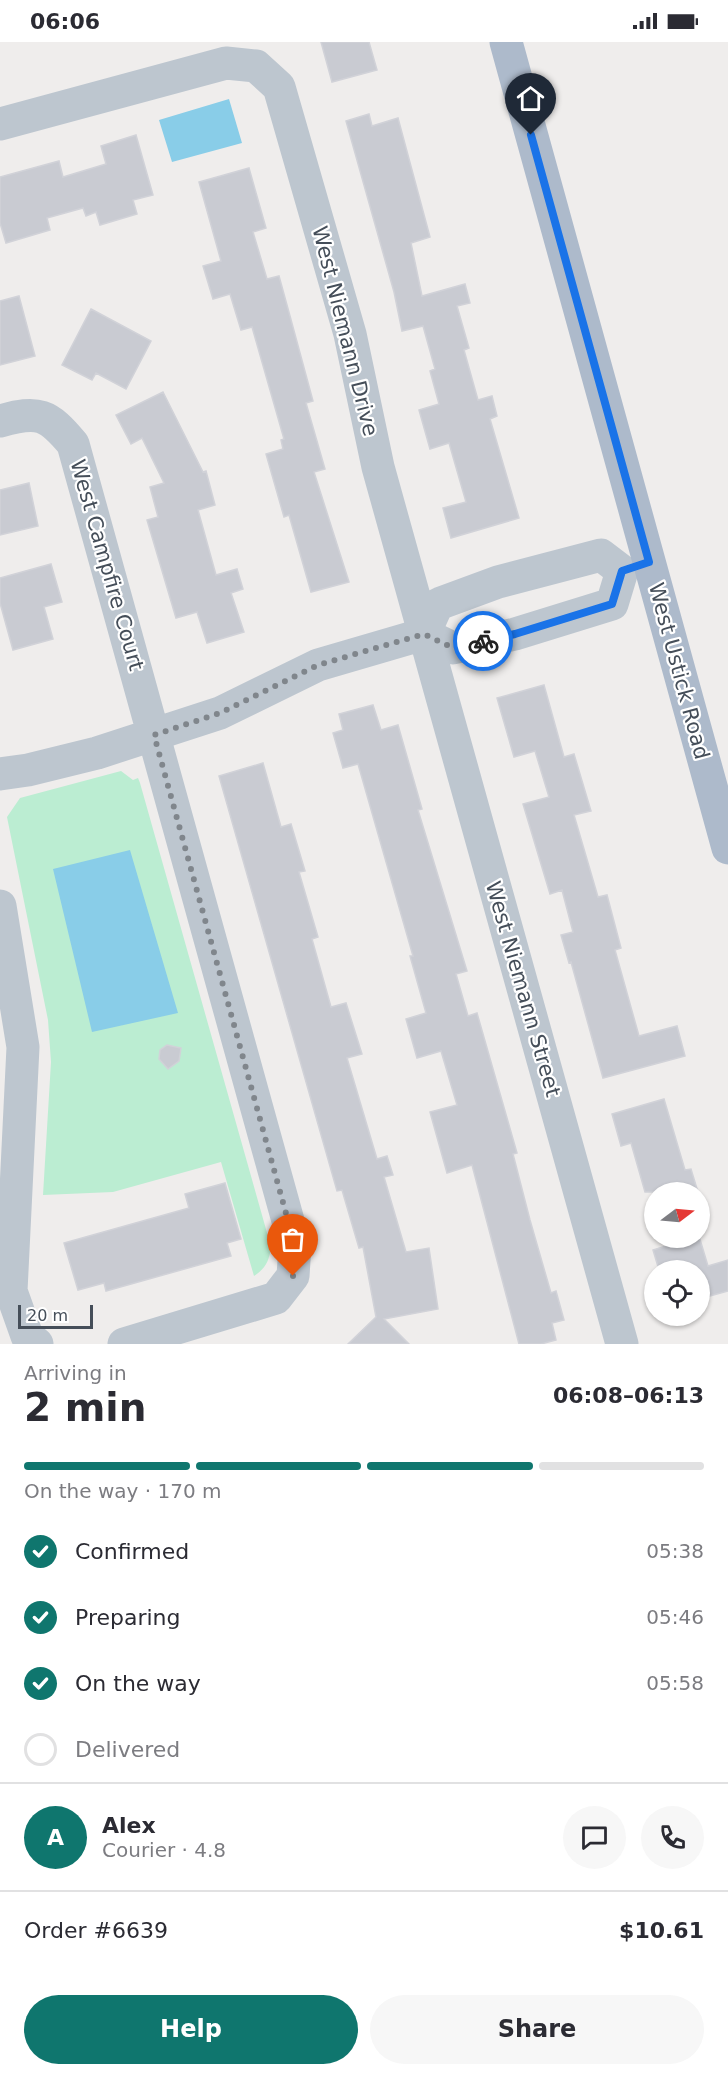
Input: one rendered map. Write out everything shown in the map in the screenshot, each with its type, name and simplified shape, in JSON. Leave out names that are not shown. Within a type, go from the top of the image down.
[{"type":"main road","name":"West Ustick Road","points":[[506,42],[636,566],[728,848]]},
{"type":"street","name":"West Niemann Drive","points":[[0,124],[226,63],[256,66],[279,87],[350,334],[378,467],[424,634]]},
{"type":"street","name":"West Campfire Court","points":[[0,421],[26,414],[53,421],[73,444],[295,1246],[293,1276],[276,1298],[124,1344]]},
{"type":"street","points":[[0,774],[28,770],[97,753],[154,735],[220,713],[318,665],[424,634],[453,648],[515,634],[592,612],[612,604],[636,566],[601,555],[498,582],[437,605],[424,634]]},
{"type":"street","name":"West Niemann Street","points":[[424,634],[622,1344]]},
{"type":"street","points":[[0,906],[23,1047],[11,1292],[27,1336],[37,1344]]},
{"type":"green space","points":[[121,771],[133,780],[138,778],[140,783],[271,1247],[266,1264],[254,1276],[221,1162],[113,1192],[43,1195],[51,1062],[48,1020],[7,817],[20,798]]},
{"type":"water","points":[[229,99],[242,143],[172,162],[159,120]]},
{"type":"water","points":[[130,850],[178,1013],[92,1032],[53,869]]},
{"type":"building","points":[[321,42],[369,42],[377,70],[332,82]]},
{"type":"building","points":[[369,114],[372,126],[398,118],[430,237],[411,243],[422,296],[465,284],[470,303],[457,306],[469,348],[464,350],[478,400],[492,396],[497,416],[490,419],[519,518],[451,538],[443,508],[466,502],[449,443],[430,449],[419,410],[439,404],[430,371],[435,369],[423,326],[402,331],[394,292],[346,121]]},
{"type":"building","points":[[136,135],[153,195],[133,200],[137,214],[100,225],[96,212],[86,216],[83,208],[47,218],[50,230],[6,243],[0,223],[0,177],[59,161],[63,177],[106,164],[101,146]]},
{"type":"building","points":[[249,168],[266,228],[253,232],[267,279],[279,276],[290,316],[313,401],[306,403],[325,469],[314,472],[349,582],[311,592],[289,515],[284,517],[266,454],[283,449],[281,440],[284,439],[252,327],[241,330],[230,294],[213,299],[203,266],[221,261],[199,182]]},
{"type":"building","points":[[19,296],[35,356],[0,365],[0,301]]},
{"type":"building","points":[[91,309],[151,341],[126,389],[96,373],[92,380],[62,365]]},
{"type":"building","points":[[163,392],[203,472],[206,471],[215,505],[198,510],[216,575],[237,569],[243,589],[231,593],[244,632],[207,643],[197,612],[176,618],[147,520],[158,517],[150,487],[164,483],[142,438],[131,444],[116,415]]},
{"type":"building","points":[[29,483],[38,526],[0,535],[0,490]]},
{"type":"building","points":[[51,564],[62,602],[44,607],[53,639],[13,650],[0,603],[0,578]]},
{"type":"building","points":[[544,685],[564,757],[574,754],[591,811],[574,815],[598,897],[607,895],[621,948],[615,950],[639,1036],[677,1026],[685,1056],[603,1078],[571,962],[569,963],[561,935],[573,932],[562,890],[550,894],[523,804],[549,797],[535,751],[514,757],[497,698]]},
{"type":"building","points":[[373,705],[381,730],[398,725],[422,809],[418,810],[467,971],[456,974],[468,1016],[477,1013],[517,1153],[513,1154],[530,1220],[551,1293],[556,1291],[564,1320],[552,1323],[556,1340],[541,1344],[519,1344],[472,1165],[447,1173],[430,1112],[457,1105],[441,1051],[417,1058],[406,1019],[426,1013],[410,956],[413,956],[358,764],[343,768],[333,733],[343,730],[339,714]]},
{"type":"building","points":[[263,763],[281,827],[291,824],[305,871],[299,872],[318,937],[312,939],[331,1007],[346,1003],[362,1054],[347,1058],[377,1159],[387,1156],[393,1175],[384,1177],[406,1252],[429,1248],[438,1309],[384,1319],[409,1344],[348,1344],[376,1317],[363,1247],[359,1248],[342,1190],[337,1191],[219,776]]},
{"type":"building","points":[[167,1045],[181,1048],[179,1061],[168,1069],[159,1059],[160,1050]]},
{"type":"building","points":[[664,1099],[685,1170],[691,1169],[695,1182],[644,1182],[644,1188],[631,1143],[621,1146],[612,1114]]},
{"type":"building","points":[[225,1183],[241,1239],[227,1243],[231,1256],[106,1291],[104,1283],[78,1290],[64,1243],[189,1208],[185,1194]]},
{"type":"building","points":[[703,1248],[706,1260],[656,1260],[653,1250]]},
{"type":"building","points":[[728,1260],[728,1291],[710,1296],[710,1265]]},
{"type":"way so far","points":[[293,1276],[295,1246],[154,735],[220,713],[318,665],[424,634],[453,648],[483,641]]},
{"type":"route","points":[[483,641],[592,612],[612,604],[622,571],[649,562],[531,135]]}]
